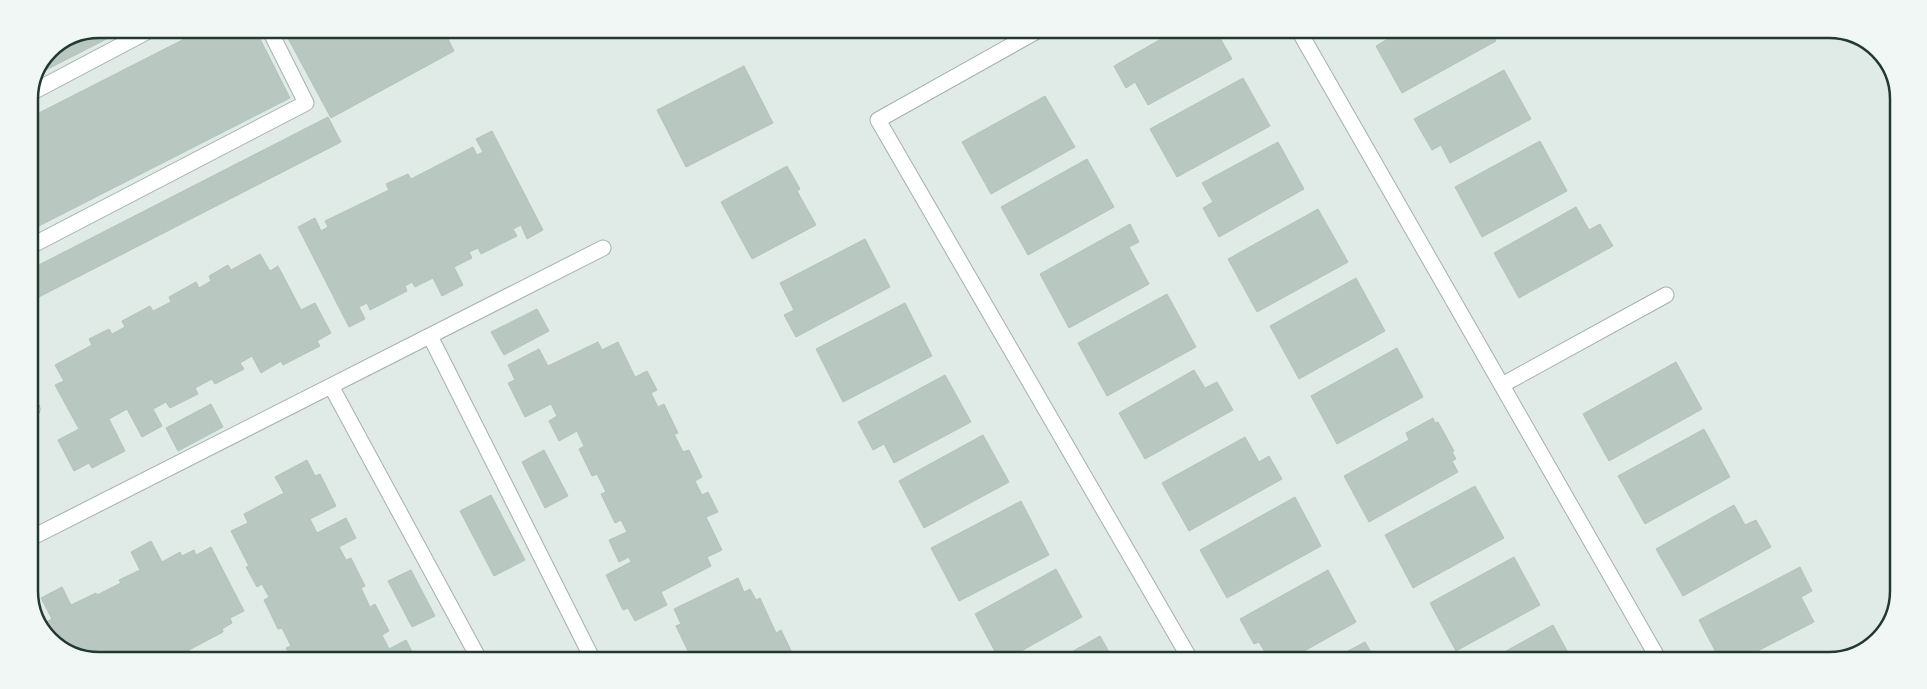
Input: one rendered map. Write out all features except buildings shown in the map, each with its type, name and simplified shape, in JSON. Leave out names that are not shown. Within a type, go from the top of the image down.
[{"type":"street","points":[[39,89],[135,38]]},
{"type":"street","points":[[38,242],[306,103],[274,38]]},
{"type":"street","points":[[1025,38],[878,120],[1186,652]]},
{"type":"street","points":[[1303,38],[1654,652]]},
{"type":"street","points":[[38,534],[603,248]]},
{"type":"street","points":[[1502,385],[1666,295]]},
{"type":"street","points":[[430,336],[589,652]]},
{"type":"street","points":[[331,386],[475,652]]}]
